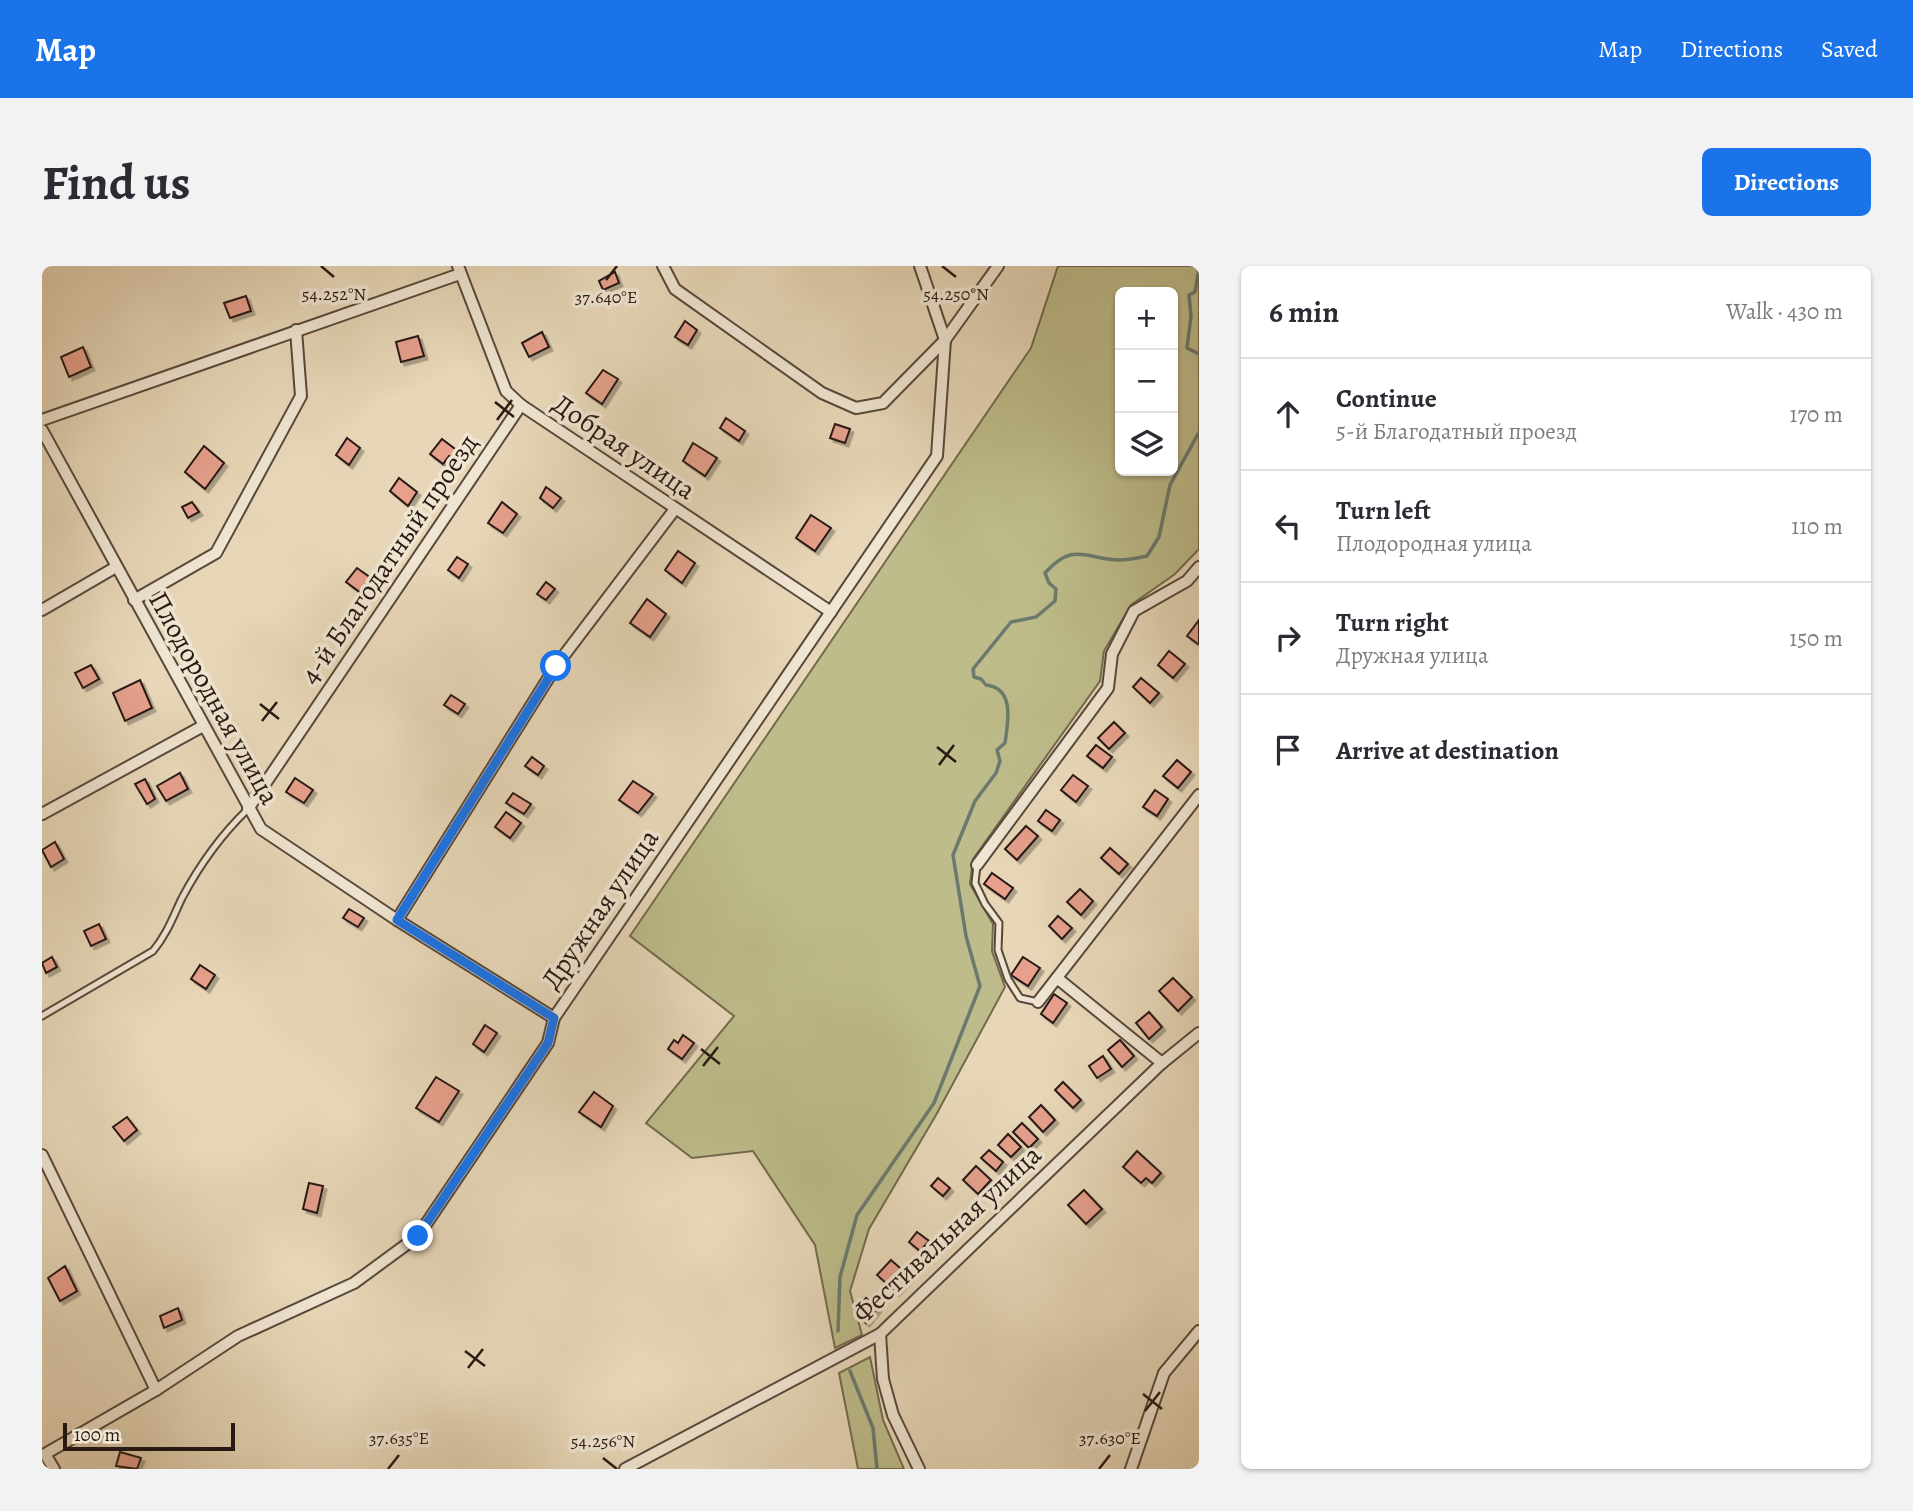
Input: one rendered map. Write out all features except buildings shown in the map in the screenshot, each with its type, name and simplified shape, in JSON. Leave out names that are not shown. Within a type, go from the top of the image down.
[{"type":"street","points":[[663,266],[675,289],[822,393],[856,408],[883,403],[946,340],[998,266]]},
{"type":"street","points":[[920,266],[946,340]]},
{"type":"street","points":[[42,419],[459,270]]},
{"type":"street","name":"Добрая улица","points":[[459,270],[506,391],[521,405],[831,612]]},
{"type":"street","points":[[134,600],[216,553],[300,396],[296,330]]},
{"type":"street","name":"Дружная улица","points":[[54,1469],[45,1454],[156,1390],[238,1336],[354,1283],[418,1236],[548,1043],[554,1018],[937,456],[946,340]]},
{"type":"street","name":"4-й Благодатный проезд","points":[[248,809],[521,405]]},
{"type":"street","name":"Плодородная улица","points":[[42,430],[261,829],[397,920],[554,1018]]},
{"type":"street","points":[[397,920],[556,666],[675,509]]},
{"type":"street","points":[[42,610],[116,567]]},
{"type":"street","points":[[977,865],[1108,688],[1112,654],[1133,611],[1187,581],[1199,567]]},
{"type":"street","points":[[42,814],[203,726]]},
{"type":"street","points":[[1038,1002],[1199,795]]},
{"type":"street","points":[[1057,978],[1162,1063]]},
{"type":"street","name":"Фестивальная улица","points":[[625,1469],[880,1334],[1162,1063],[1199,1033]]},
{"type":"street","points":[[42,1155],[156,1390]]},
{"type":"street","points":[[1131,1469],[1164,1373],[1199,1331]]},
{"type":"street","points":[[880,1334],[883,1379],[893,1415],[919,1469]]},
{"type":"lane","points":[[42,1016],[153,951],[166,935],[183,897],[226,830],[248,809]]},
{"type":"lane","points":[[977,865],[975,883],[985,904],[999,923],[998,950],[1008,979],[1020,998],[1038,1002]]},
{"type":"shaded area","points":[[1058,266],[1199,266],[1199,549],[1175,574],[1131,605],[1104,651],[1100,681],[973,859],[970,884],[993,924],[992,951],[1005,987],[936,1115],[869,1229],[850,1291],[862,1335],[835,1348],[815,1245],[753,1151],[692,1158],[646,1123],[734,1016],[630,936],[1031,348]]},
{"type":"shaded area","points":[[870,1357],[883,1420],[904,1469],[858,1469],[839,1373]]},
{"type":"waterway","points":[[1199,268],[1195,292],[1189,295],[1191,316],[1187,348],[1199,354]]},
{"type":"waterway","points":[[838,1331],[840,1277],[857,1215],[934,1103],[980,986],[966,936],[953,855],[975,801],[996,773],[1000,761],[997,750],[1005,743],[1008,716],[1006,699],[1002,692],[974,677],[973,669],[1011,622],[1036,617],[1055,601],[1056,589],[1049,583],[1045,573],[1064,557],[1080,554],[1119,560],[1147,556],[1159,537],[1170,485],[1199,432]]},
{"type":"waterway","points":[[850,1371],[873,1428],[877,1469]]},
{"type":"route","points":[[418,1236],[548,1043],[554,1018],[397,920],[556,666]]}]
